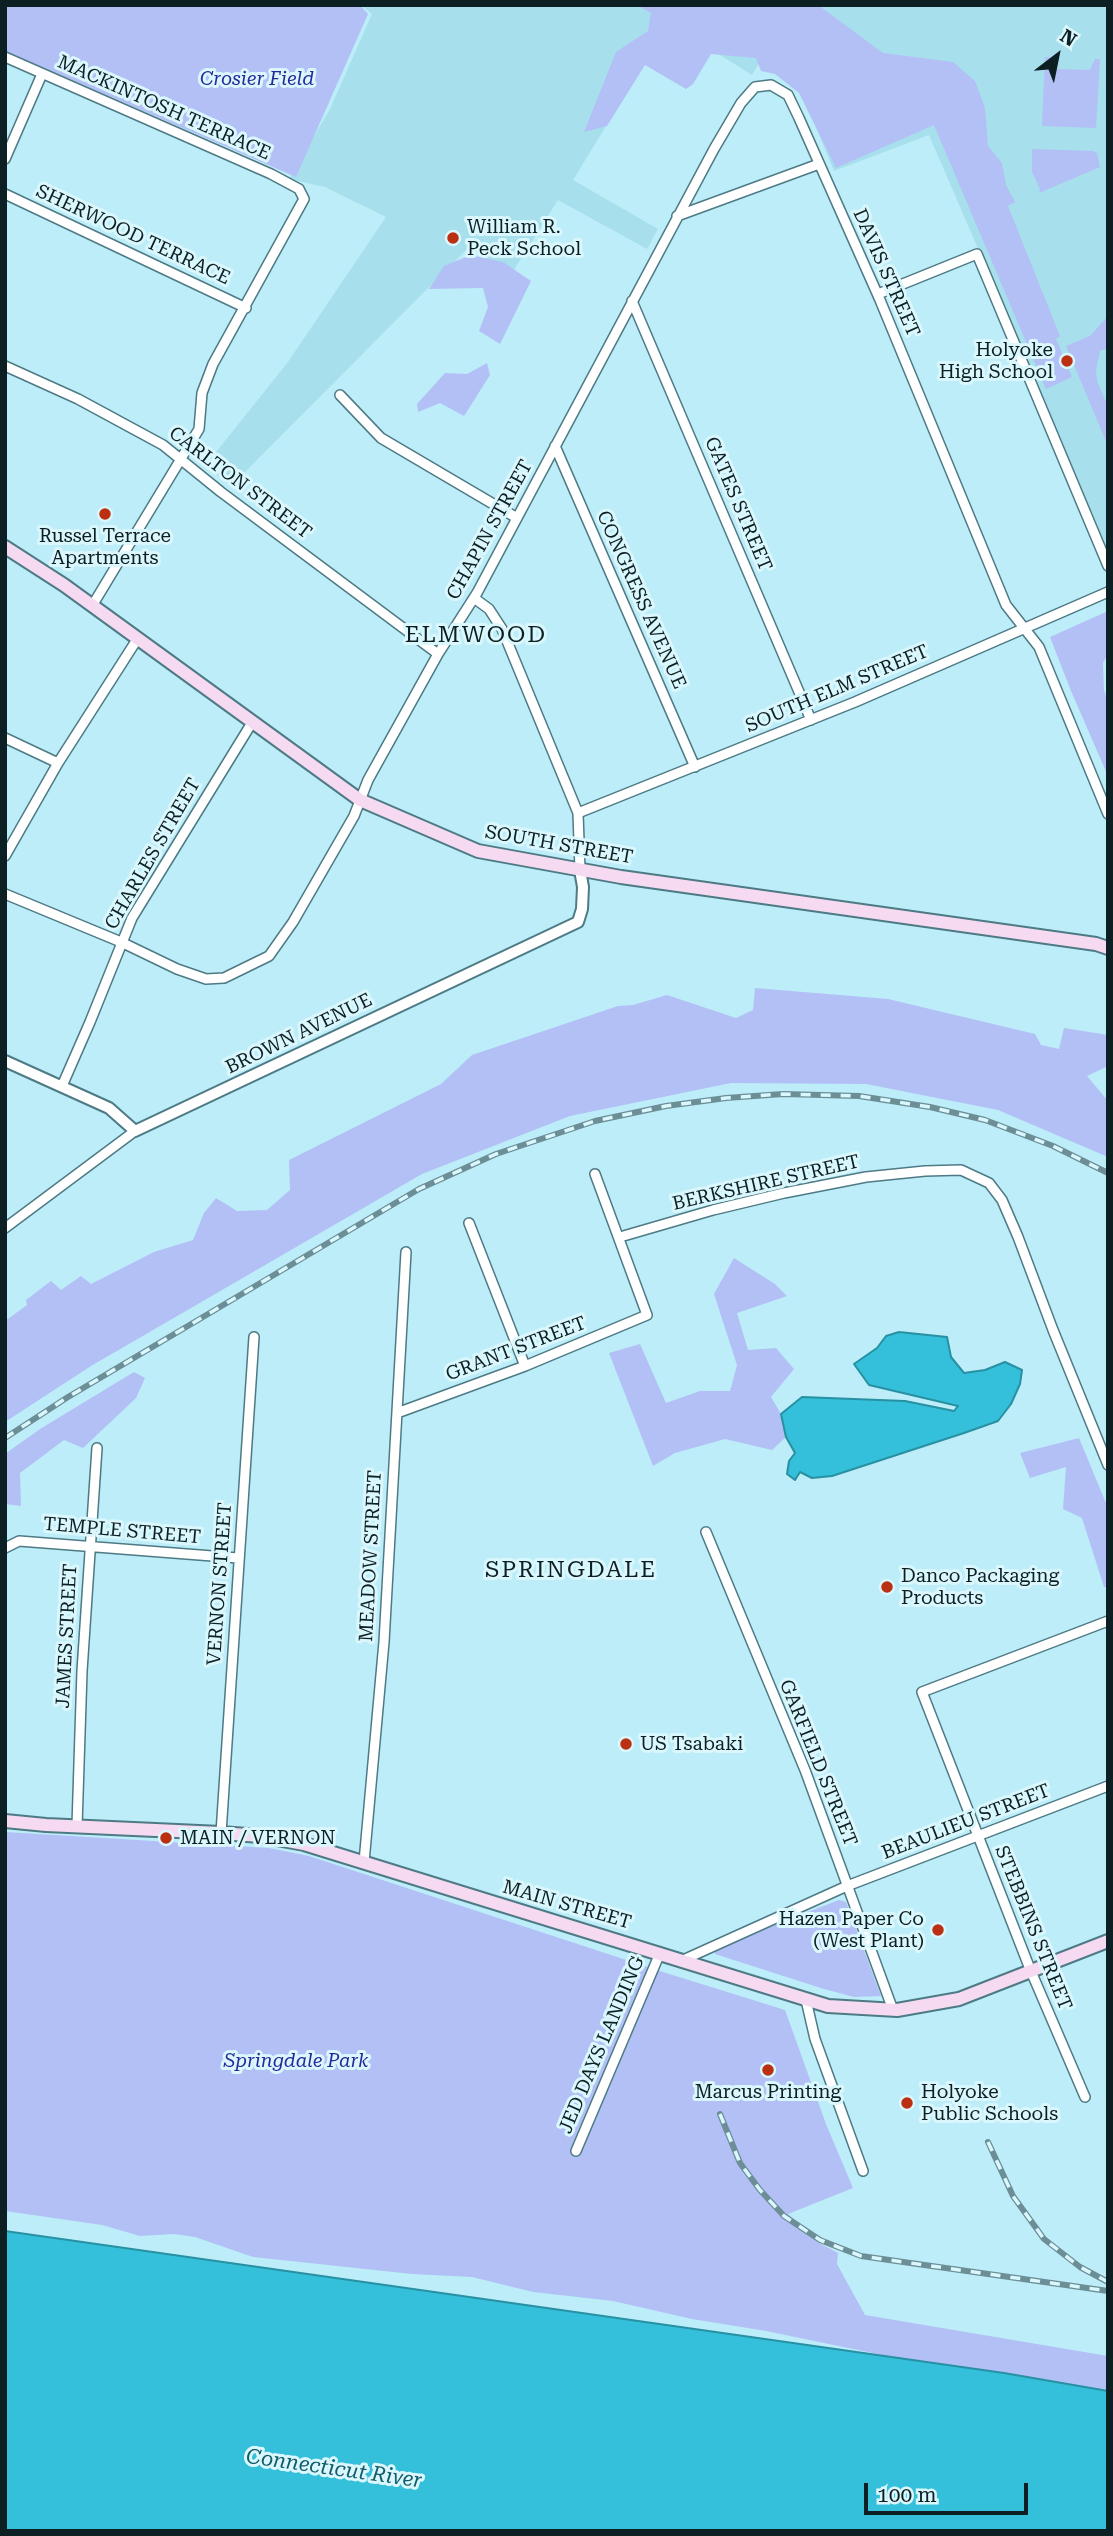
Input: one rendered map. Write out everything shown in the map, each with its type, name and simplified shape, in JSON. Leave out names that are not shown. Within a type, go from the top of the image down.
[{"type":"main road","name":"SOUTH STREET","points":[[5,547],[138,638],[360,800],[478,851],[580,870],[1105,944]]},
{"type":"main road","name":"MAIN STREET","points":[[5,1821],[221,1833],[260,1836],[304,1844],[828,2006],[894,2010],[959,1998],[1108,1941]]},
{"type":"street","name":"MACKINTOSH TERRACE","points":[[5,57],[271,174],[299,189],[303,198],[246,308]]},
{"type":"street","points":[[5,159],[43,74]]},
{"type":"street","name":"DAVIS STREET","points":[[744,99],[755,87],[771,85],[788,96],[877,294],[1006,605],[1040,647],[1108,814]]},
{"type":"street","name":"CHAPIN STREET","points":[[121,942],[177,969],[213,980],[253,965],[269,956],[275,949],[354,816],[368,780],[438,654],[474,598],[677,216],[744,99]]},
{"type":"street","points":[[677,216],[819,164]]},
{"type":"street","name":"SHERWOOD TERRACE","points":[[5,194],[246,308]]},
{"type":"street","points":[[877,294],[977,254],[1108,566]]},
{"type":"street","name":"GATES STREET","points":[[632,302],[811,720]]},
{"type":"street","points":[[92,606],[199,429],[202,393],[213,364],[246,308]]},
{"type":"street","name":"CARLTON STREET","points":[[5,366],[108,415],[163,445],[221,492],[438,654]]},
{"type":"street","points":[[340,395],[381,438],[517,518]]},
{"type":"street","name":"CONGRESS AVENUE","points":[[555,446],[695,767]]},
{"type":"street","name":"SOUTH ELM STREET","points":[[578,813],[811,720],[1108,592]]},
{"type":"street","points":[[474,598],[489,609],[502,629],[578,813],[580,870]]},
{"type":"street","points":[[5,856],[58,763],[138,638]]},
{"type":"street","name":"CHARLES STREET","points":[[62,1086],[132,918],[253,721]]},
{"type":"street","points":[[5,738],[58,763]]},
{"type":"street","name":"BROWN AVENUE","points":[[5,1228],[135,1131],[578,922],[582,909],[583,887],[580,870]]},
{"type":"street","points":[[5,894],[121,942]]},
{"type":"street","points":[[5,1061],[109,1108],[135,1131]]},
{"type":"street","name":"BERKSHIRE STREET","points":[[620,1237],[713,1210],[866,1177],[961,1170],[989,1183],[1002,1200],[1018,1237],[1108,1465]]},
{"type":"street","points":[[595,1174],[620,1237]]},
{"type":"street","points":[[469,1223],[525,1366]]},
{"type":"street","name":"GRANT STREET","points":[[397,1413],[525,1366],[647,1315],[620,1237]]},
{"type":"street","name":"MEADOW STREET","points":[[364,1863],[384,1642],[406,1252]]},
{"type":"street","name":"VERNON STREET","points":[[221,1833],[254,1337]]},
{"type":"street","name":"JAMES STREET","points":[[77,1826],[89,1546],[97,1448]]},
{"type":"street","name":"GARFIELD STREET","points":[[706,1532],[804,1770],[894,2010]]},
{"type":"street","name":"TEMPLE STREET","points":[[5,1548],[19,1541],[238,1558]]},
{"type":"street","name":"STEBBINS STREET","points":[[1085,2097],[1030,1969],[922,1692],[1108,1621]]},
{"type":"street","name":"BEAULIEU STREET","points":[[683,1960],[847,1886],[1108,1786]]},
{"type":"street","name":"JED DAYS LANDING","points":[[576,2151],[660,1953]]},
{"type":"street","points":[[806,2000],[815,2039],[863,2171]]},
{"type":"shaded area","points":[[361,5],[1108,5],[1108,550],[929,135],[834,171],[781,43],[767,49],[752,75],[669,23],[573,180],[658,229],[647,249],[558,200],[512,273],[468,248],[231,486],[205,466],[288,362],[386,217],[325,187],[289,179],[330,109],[372,14]]},
{"type":"green space","name":"Crosier Field","points":[[5,5],[360,5],[368,14],[296,177],[5,51]]},
{"type":"green space","points":[[637,5],[818,5],[883,53],[953,62],[975,81],[985,108],[988,146],[1002,163],[1006,185],[1015,202],[1008,206],[1060,336],[1056,339],[1072,377],[1046,389],[934,125],[836,168],[799,93],[775,74],[761,71],[756,58],[711,54],[693,84],[686,89],[645,65],[607,126],[584,132],[616,52],[648,31],[651,13]]},
{"type":"green space","points":[[1045,57],[1050,57],[1054,69],[1090,70],[1095,59],[1100,59],[1096,128],[1042,126]]},
{"type":"green space","points":[[1032,149],[1093,151],[1097,153],[1100,167],[1039,193],[1040,189],[1032,172]]},
{"type":"green space","points":[[471,255],[503,262],[531,281],[500,344],[479,331],[488,307],[483,288],[429,289],[444,266]]},
{"type":"green space","points":[[1108,316],[1108,348],[1100,351],[1096,370],[1097,381],[1108,407],[1108,446],[1066,346],[1090,336]]},
{"type":"green space","points":[[487,363],[490,375],[464,416],[440,403],[418,412],[417,404],[445,373],[467,374]]},
{"type":"green space","points":[[1108,611],[1108,654],[1103,663],[1104,690],[1108,702],[1108,776],[1050,637]]},
{"type":"green space","points":[[755,988],[888,999],[1035,1034],[1041,1045],[1059,1049],[1064,1028],[1108,1035],[1108,1066],[1087,1076],[1108,1101],[1108,1157],[998,1110],[866,1084],[731,1083],[570,1116],[422,1174],[91,1366],[5,1422],[5,1321],[27,1305],[26,1300],[51,1281],[61,1290],[81,1276],[91,1284],[154,1252],[193,1240],[204,1213],[216,1198],[237,1211],[267,1210],[290,1190],[289,1160],[441,1084],[472,1055],[618,1006],[633,1005],[667,995],[736,1018],[753,1010]]},
{"type":"green space","points":[[734,1258],[775,1284],[787,1296],[737,1313],[748,1350],[776,1348],[794,1369],[771,1397],[781,1414],[786,1437],[772,1450],[725,1439],[675,1453],[653,1466],[609,1353],[640,1344],[666,1403],[700,1391],[730,1391],[737,1365],[714,1294]]},
{"type":"green space","points":[[134,1372],[145,1378],[136,1398],[83,1448],[64,1440],[20,1473],[21,1506],[5,1504],[5,1454],[40,1429]]},
{"type":"green space","points":[[1079,1438],[1108,1508],[1108,1587],[1104,1587],[1082,1518],[1063,1509],[1066,1467],[1030,1478],[1020,1453]]},
{"type":"green space","name":"Springdale Park","points":[[5,1832],[269,1848],[309,1856],[785,2010],[826,2124],[853,2188],[788,2214],[819,2243],[838,2253],[837,2264],[865,2315],[1108,2356],[1108,2393],[887,2356],[692,2319],[613,2301],[533,2292],[472,2277],[412,2274],[253,2257],[195,2237],[174,2234],[140,2236],[102,2225],[5,2211]]},
{"type":"green space","points":[[839,1900],[846,1902],[881,1996],[854,1997],[715,1954],[715,1948]]},
{"type":"water","points":[[899,1332],[947,1337],[951,1357],[964,1373],[985,1370],[1005,1362],[1022,1370],[1020,1384],[1011,1404],[998,1421],[964,1433],[832,1476],[812,1478],[800,1472],[795,1480],[787,1474],[789,1461],[795,1453],[786,1437],[781,1414],[802,1397],[905,1401],[954,1411],[958,1406],[869,1385],[854,1364],[877,1348],[886,1336]]},
{"type":"water","name":"Connecticut River","points":[[5,2231],[1004,2373],[1108,2391],[1108,2531],[5,2531]]},
{"type":"railway","points":[[5,1438],[68,1397],[419,1189],[496,1154],[595,1121],[666,1106],[726,1098],[783,1094],[859,1096],[930,1107],[985,1120],[1053,1146],[1108,1173]]},
{"type":"railway","points":[[720,2114],[740,2163],[760,2190],[784,2216],[820,2240],[861,2256],[1108,2291]]},
{"type":"railway","points":[[988,2142],[1013,2196],[1044,2239],[1080,2267],[1108,2282]]},
{"type":"place","name":"William R. Peck School","points":[[453,238]]},
{"type":"place","name":"Holyoke High School","points":[[1067,361]]},
{"type":"place","name":"Russel Terrace Apartments","points":[[105,514]]},
{"type":"place","name":"Danco Packaging Products","points":[[887,1587]]},
{"type":"place","name":"US Tsabaki","points":[[626,1744]]},
{"type":"place","name":"MAIN / VERNON","points":[[166,1838]]},
{"type":"place","name":"Hazen Paper Co (West Plant)","points":[[938,1930]]},
{"type":"place","name":"Marcus Printing","points":[[768,2070]]},
{"type":"place","name":"Holyoke Public Schools","points":[[907,2103]]},
{"type":"district","name":"ELMWOOD","points":[[476,635]]},
{"type":"district","name":"SPRINGDALE","points":[[571,1570]]}]
